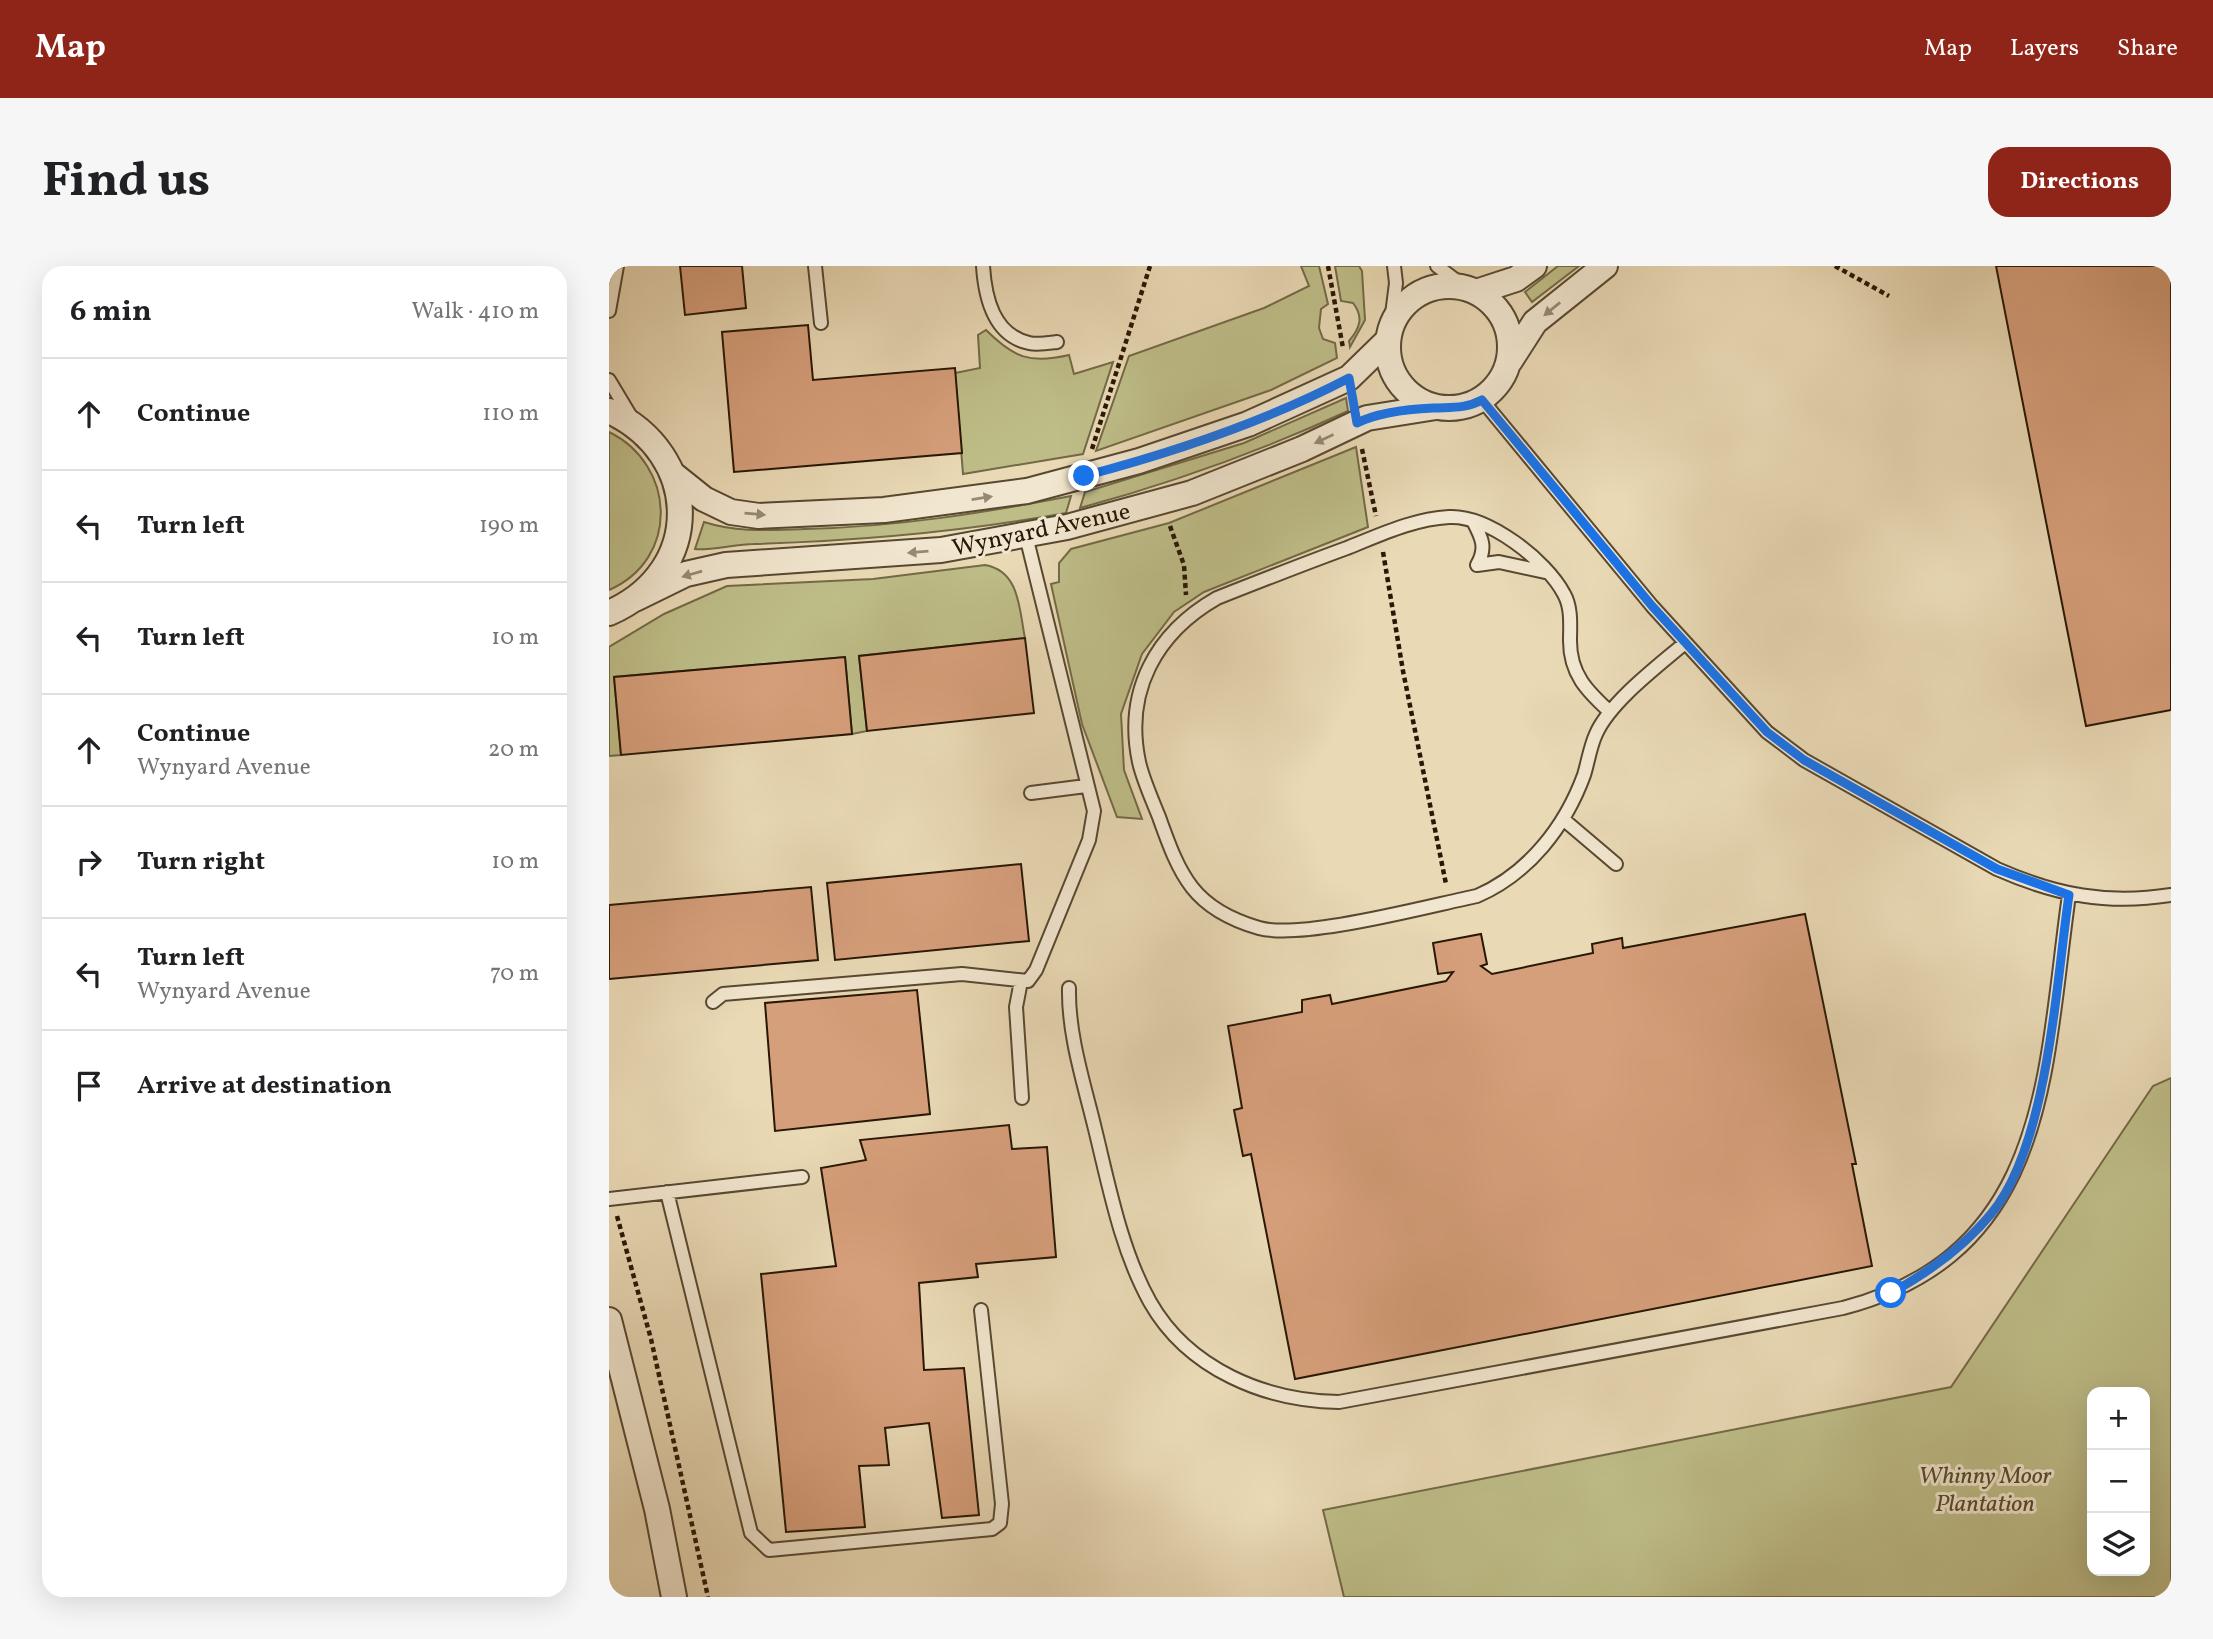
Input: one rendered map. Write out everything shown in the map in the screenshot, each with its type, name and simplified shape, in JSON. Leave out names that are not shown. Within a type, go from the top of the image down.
[{"type":"street","points":[[1534,266],[1516,279],[1471,290],[1435,288],[1415,296],[1400,311],[1389,335],[1389,360],[1402,387],[1417,400],[1436,407],[1464,407],[1482,400],[1499,385],[1535,322],[1605,266]]},
{"type":"street","points":[[1471,290],[1498,309],[1507,326],[1511,345],[1509,365]]},
{"type":"street","name":"Wynyard Avenue","points":[[674,475],[704,499],[731,512],[759,516],[898,509],[1027,491],[1139,461],[1248,424],[1349,378],[1389,335]]},
{"type":"street","name":"Wynyard Avenue","points":[[609,613],[686,574],[726,565],[941,550],[1026,536],[1161,502],[1290,454],[1367,418],[1436,407]]},
{"type":"street","name":"Wynyard Avenue","points":[[609,411],[642,430],[661,450],[674,475],[680,509],[676,544],[660,574],[635,599]]},
{"type":"street","points":[[609,1320],[657,1509],[674,1597]]},
{"type":"lane","points":[[609,311],[617,266]]},
{"type":"lane","points":[[814,266],[821,323]]},
{"type":"lane","points":[[982,266],[985,294],[996,320],[1030,344],[1058,342]]},
{"type":"lane","points":[[1389,335],[1394,266]]},
{"type":"lane","points":[[1437,266],[1471,290]]},
{"type":"lane","points":[[609,380],[620,404],[642,430]]},
{"type":"lane","points":[[1482,400],[1685,643],[1759,724],[1804,760],[1997,869],[2069,895],[2115,898],[2171,895]]},
{"type":"lane","points":[[1610,712],[1586,691],[1576,675],[1570,643],[1571,622],[1565,594],[1515,542],[1488,524],[1451,516],[1412,523],[1379,535],[1217,598],[1191,613],[1170,634],[1150,665],[1138,696],[1136,730],[1139,762],[1174,861],[1204,902],[1233,919],[1262,929],[1298,931],[1477,896],[1497,887],[1518,872],[1555,833],[1584,774],[1596,734],[1610,712],[1685,643]]},
{"type":"lane","points":[[1473,521],[1482,538],[1485,552],[1477,565],[1499,562],[1545,572]]},
{"type":"lane","points":[[713,1002],[723,994],[962,974],[1028,981],[1036,970],[1089,840],[1094,811],[1026,536]]},
{"type":"lane","points":[[1031,793],[1086,786]]},
{"type":"lane","points":[[1563,819],[1616,864]]},
{"type":"lane","points":[[1069,988],[1068,1017],[1108,1184],[1131,1259],[1150,1302],[1169,1328],[1197,1356],[1224,1374],[1278,1396],[1339,1402],[1843,1308],[1891,1293],[1927,1273],[1962,1246],[1993,1212],[2013,1178],[2031,1135],[2045,1062],[2069,895]]},
{"type":"lane","points":[[1021,981],[1016,1007],[1022,1098]]},
{"type":"lane","points":[[610,1199],[802,1177]]},
{"type":"lane","points":[[667,1192],[751,1533],[769,1550],[992,1529],[1000,1523],[1002,1504],[981,1310]]},
{"type":"path","points":[[1084,476],[1150,266]]},
{"type":"path","points":[[1328,266],[1349,378]]},
{"type":"path","points":[[1835,266],[1889,296]]},
{"type":"path","points":[[1357,423],[1427,799],[1450,902]]},
{"type":"path","points":[[1161,502],[1184,565],[1184,588],[1191,613]]},
{"type":"path","points":[[610,1199],[654,1351],[708,1597]]},
{"type":"green space","points":[[1301,266],[1319,266],[1328,304],[1321,309],[1319,328],[1323,339],[1335,343],[1337,358],[1271,390],[1096,451],[1129,356],[1264,308],[1309,286]]},
{"type":"green space","points":[[1335,266],[1359,266],[1362,271],[1365,320],[1350,347],[1349,341],[1358,327],[1359,313],[1353,303],[1341,301]]},
{"type":"green space","points":[[1558,266],[1579,266],[1532,302],[1525,292]]},
{"type":"green space","points":[[986,330],[1005,347],[1023,356],[1044,359],[1069,355],[1074,374],[1113,362],[1083,454],[963,474],[955,373],[980,368],[978,335]]},
{"type":"green space","points":[[1346,398],[1348,411],[1282,440],[1182,477],[1080,508],[1085,492],[1244,443]]},
{"type":"green space","points":[[609,432],[631,447],[647,466],[657,488],[661,512],[658,535],[648,557],[632,576],[609,590]]},
{"type":"green space","points":[[1356,447],[1368,527],[1204,592],[1174,612],[1142,654],[1121,714],[1124,770],[1142,819],[1117,817],[1082,724],[1051,584],[1059,582],[1059,563],[1071,549],[1169,523]]},
{"type":"green space","points":[[1071,496],[1066,513],[988,525],[871,538],[695,549],[704,522],[755,530],[839,528],[972,513]]},
{"type":"green space","points":[[985,565],[997,569],[1011,583],[1019,604],[1025,638],[859,656],[867,731],[852,734],[845,657],[614,677],[621,755],[609,756],[609,647],[664,614],[727,586],[873,579]]},
{"type":"green space","name":"Whinny Moor Plantation","points":[[2171,1078],[2171,1597],[1344,1597],[1323,1510],[1951,1387],[2153,1086]]},
{"type":"building","points":[[680,266],[742,266],[746,308],[685,315]]},
{"type":"building","points":[[1996,266],[2171,266],[2171,710],[2086,726]]},
{"type":"building","points":[[808,325],[813,380],[955,368],[962,453],[734,472],[722,332]]},
{"type":"building","points":[[1025,638],[1034,713],[867,731],[859,656]]},
{"type":"building","points":[[845,657],[852,734],[621,755],[614,677]]},
{"type":"building","points":[[1021,864],[1029,941],[835,960],[827,883]]},
{"type":"building","points":[[811,887],[818,960],[609,979],[609,905]]},
{"type":"building","points":[[1805,914],[1856,1164],[1852,1164],[1872,1266],[1295,1379],[1251,1154],[1243,1156],[1234,1110],[1242,1108],[1228,1026],[1302,1012],[1302,1000],[1330,995],[1332,1004],[1446,981],[1453,972],[1438,974],[1433,943],[1481,934],[1487,964],[1481,966],[1492,974],[1593,953],[1592,944],[1622,938],[1623,948]]},
{"type":"building","points":[[917,990],[930,1114],[775,1131],[765,1003]]},
{"type":"building","points":[[1009,1125],[1012,1149],[1047,1147],[1056,1257],[976,1264],[978,1277],[919,1283],[924,1370],[964,1368],[979,1515],[942,1518],[929,1423],[885,1428],[889,1465],[859,1466],[865,1527],[786,1532],[761,1274],[836,1266],[821,1168],[866,1160],[860,1140]]},
{"type":"route","points":[[1084,476],[1139,461],[1248,424],[1319,394],[1349,378],[1357,423],[1367,418],[1403,411],[1436,407],[1454,409],[1482,400],[1652,606],[1767,732],[1804,760],[1874,802],[1997,869],[2069,895],[2045,1062],[2031,1135],[2013,1178],[1993,1212],[1962,1246],[1927,1273],[1891,1293]]}]
